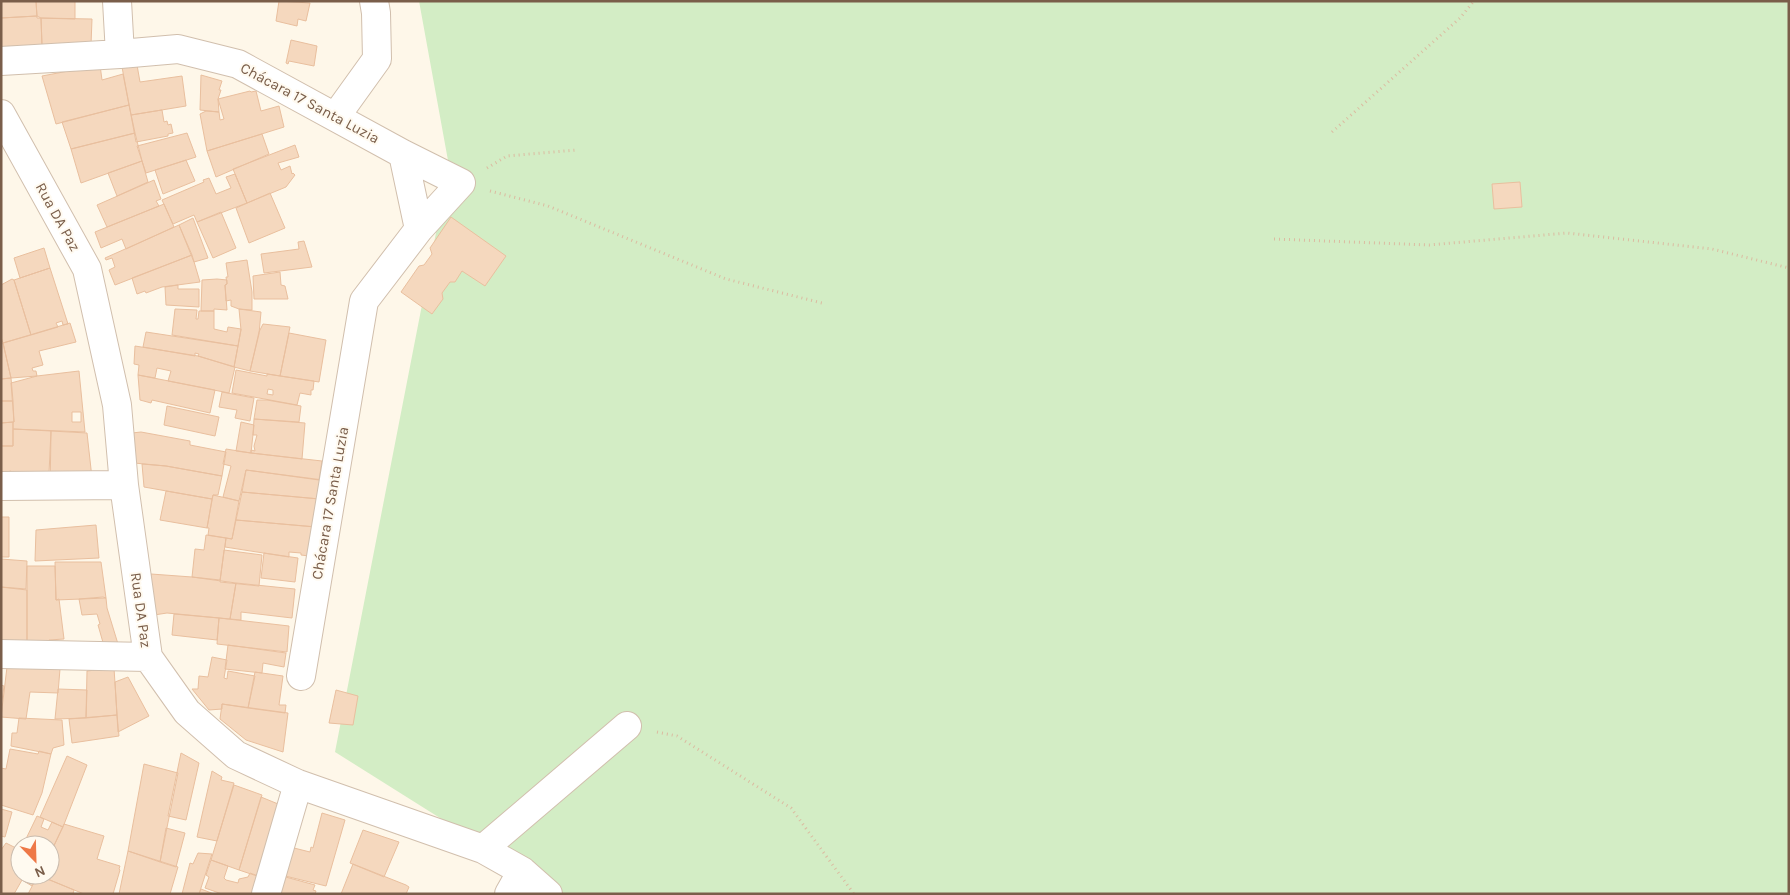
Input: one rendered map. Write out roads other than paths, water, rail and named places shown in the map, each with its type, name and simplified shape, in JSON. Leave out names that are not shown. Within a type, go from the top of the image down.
[{"type":"street","points":[[117,1],[120,54]]},
{"type":"street","points":[[336,116],[377,59],[374,1]]},
{"type":"street","name":"Chácara 17 Santa Luzia","points":[[1,61],[178,49],[238,64],[461,184],[419,229],[364,301],[301,676]]},
{"type":"street","name":"Rua DA Paz","points":[[1,114],[87,269],[117,405],[124,485],[148,657],[187,712],[236,755],[298,784],[482,849],[515,882],[548,894]]},
{"type":"street","points":[[403,154],[419,229]]},
{"type":"street","points":[[1,486],[124,485]]},
{"type":"street","points":[[1,654],[148,657]]},
{"type":"street","points":[[482,849],[627,726]]},
{"type":"street","points":[[266,894],[298,784]]}]
